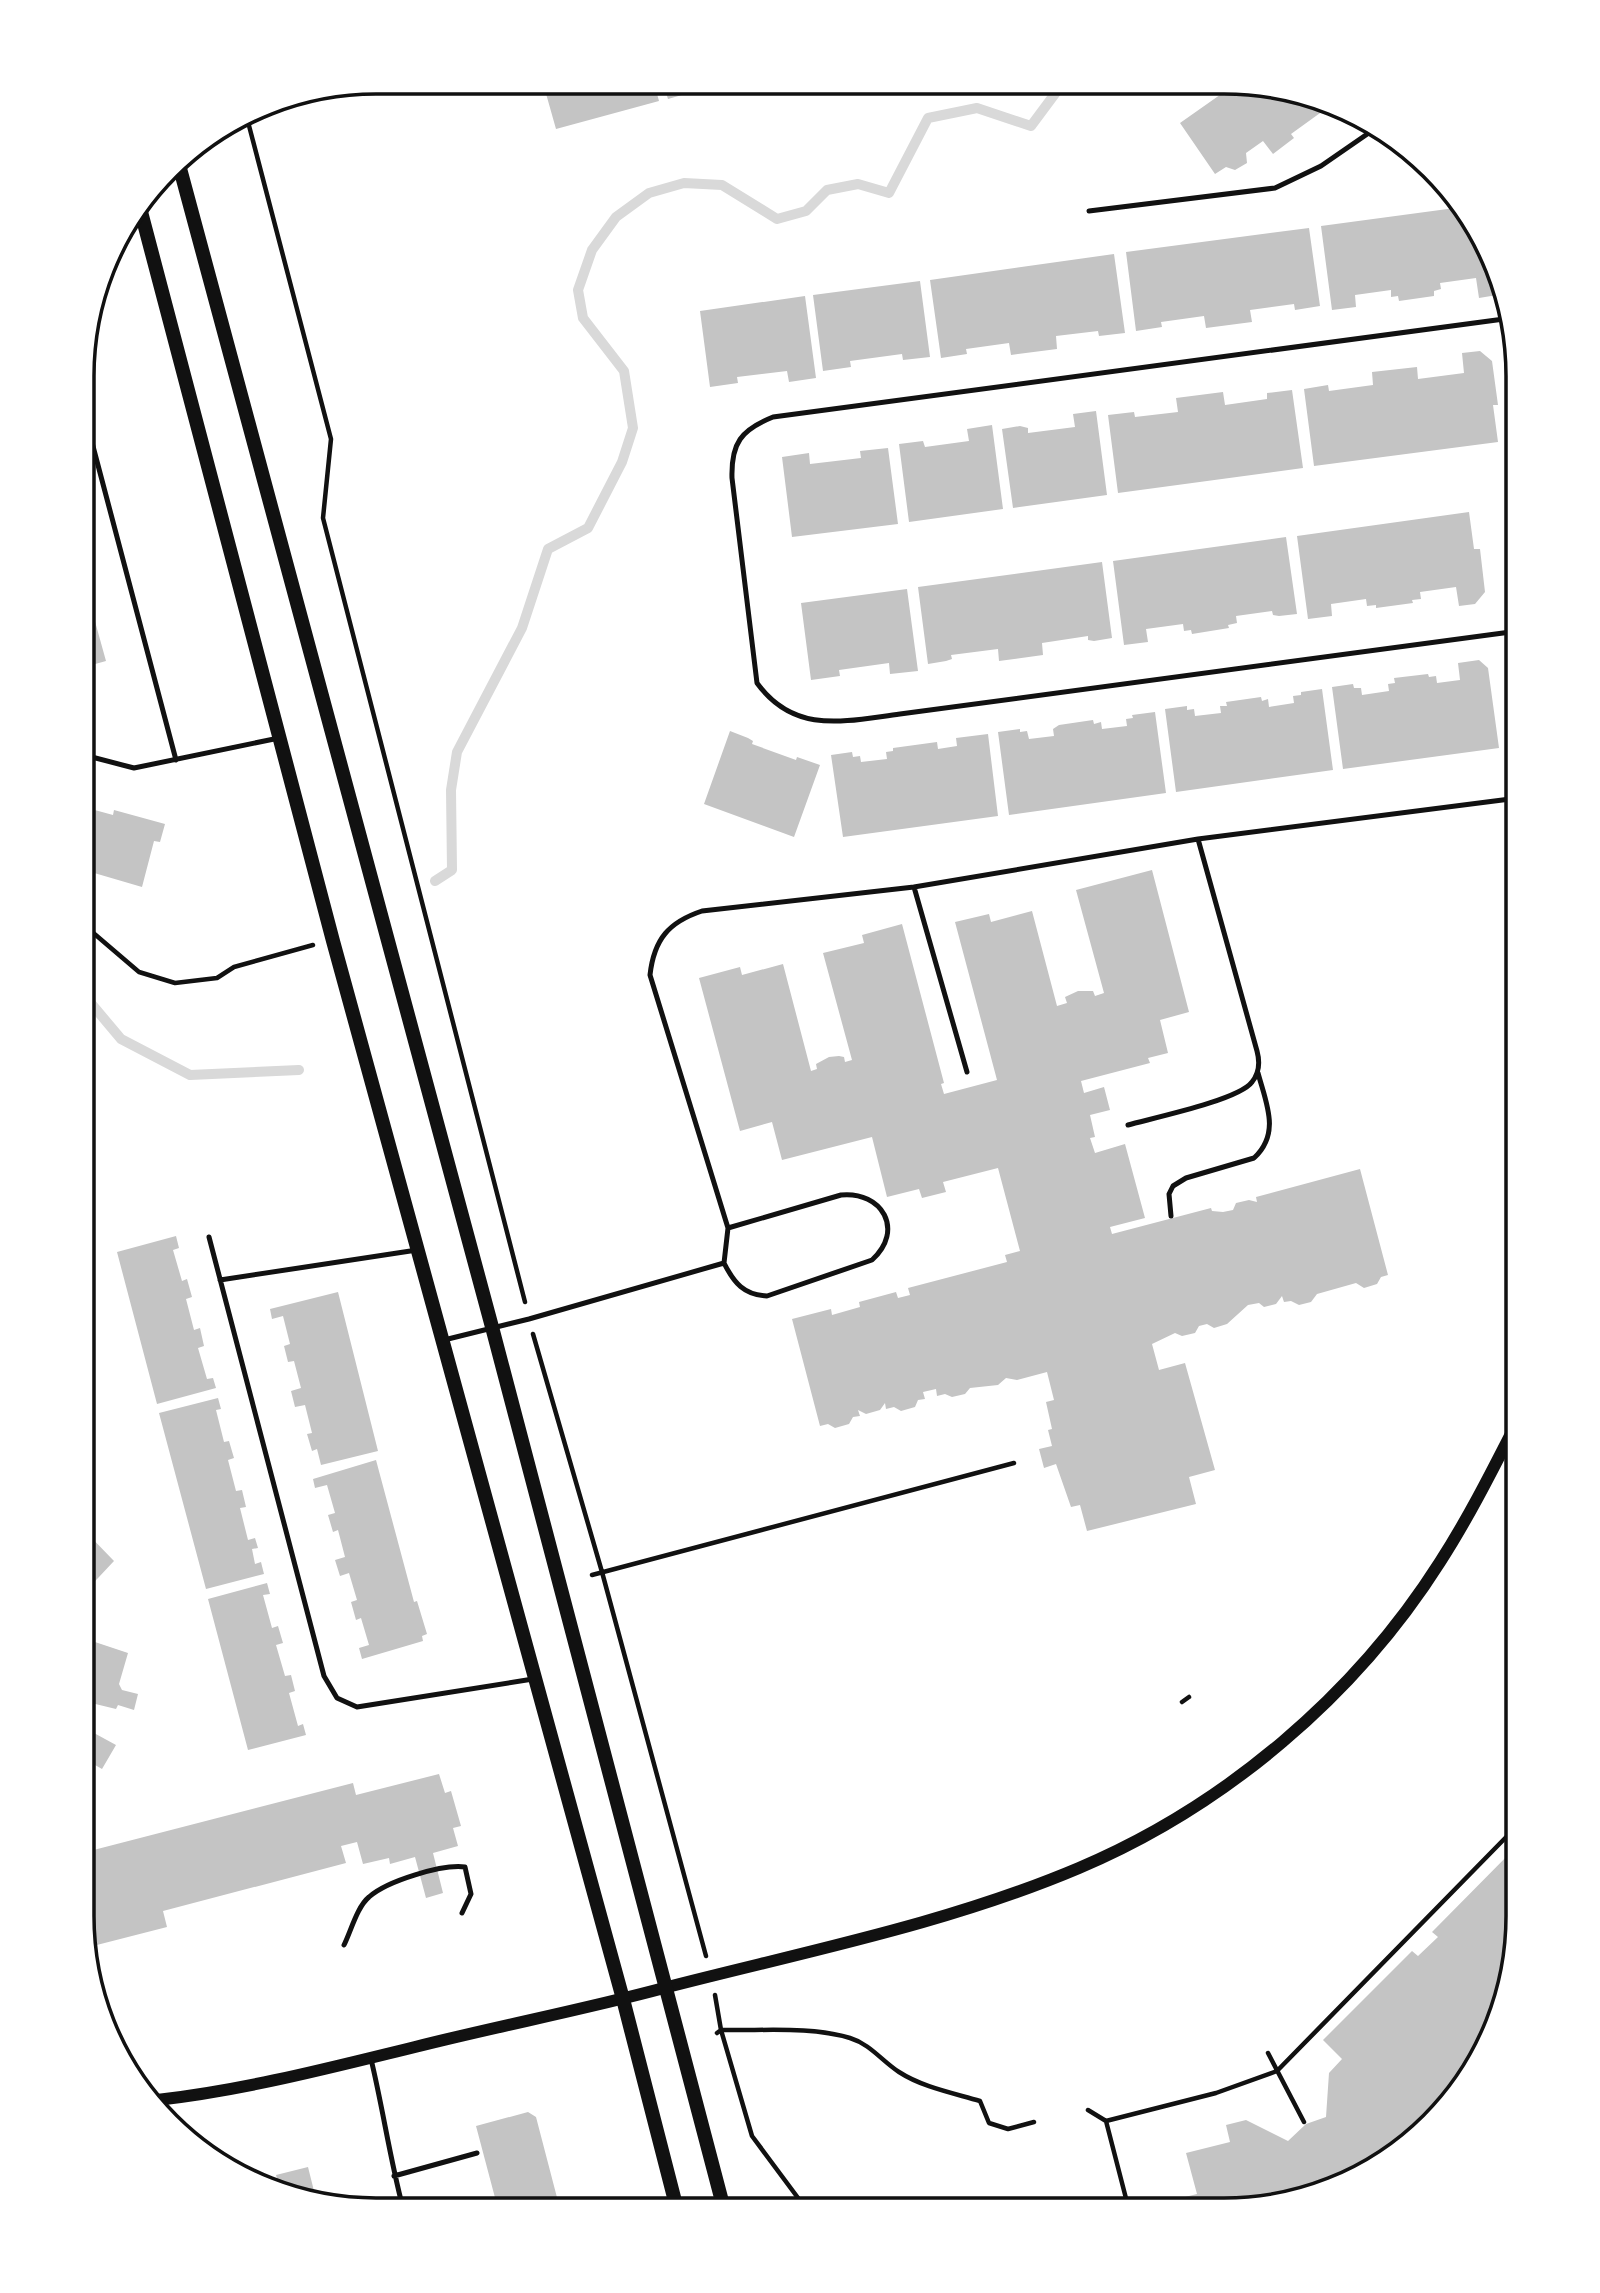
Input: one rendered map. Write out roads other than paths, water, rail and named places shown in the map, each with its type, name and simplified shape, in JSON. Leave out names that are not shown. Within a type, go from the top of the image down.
[{"type":"main road","points":[[181,173],[492,1327],[721,2198]]},
{"type":"main road","points":[[143,219],[333,941],[444,1339],[674,2198]]},
{"type":"street","points":[[163,2099],[262,2085],[623,2000],[944,1916],[1028,1887],[1119,1849],[1186,1812],[1296,1732],[1356,1671],[1397,1622],[1439,1564],[1506,1444]]},
{"type":"lane","points":[[1089,211],[1275,188],[1321,166],[1367,134]]},
{"type":"lane","points":[[1499,320],[773,417],[751,426],[737,443],[732,460],[732,478],[757,683],[769,700],[811,721],[832,722],[900,715],[1506,634]]},
{"type":"lane","points":[[94,450],[176,760]]},
{"type":"lane","points":[[94,758],[134,768],[279,738]]},
{"type":"lane","points":[[728,1228],[841,1195],[856,1194],[876,1204],[882,1211],[888,1231],[881,1252],[872,1260],[767,1296],[752,1296],[732,1280],[724,1263],[728,1228],[650,975],[652,956],[678,919],[702,911],[914,887],[1198,839],[1506,800]]},
{"type":"lane","points":[[1171,1216],[1169,1194],[1179,1181],[1254,1158],[1263,1150],[1271,1129],[1258,1073],[1255,1040],[1198,839]]},
{"type":"lane","points":[[914,887],[967,1072]]},
{"type":"lane","points":[[1128,1125],[1234,1095],[1252,1083],[1258,1073]]},
{"type":"lane","points":[[209,1237],[324,1676],[337,1698],[357,1707],[536,1679]]},
{"type":"lane","points":[[220,1280],[419,1250]]},
{"type":"lane","points":[[444,1339],[529,1319],[724,1263]]},
{"type":"lane","points":[[344,1945],[367,1899],[384,1887],[450,1865],[465,1867],[471,1894],[462,1913]]},
{"type":"lane","points":[[371,2059],[387,2129],[388,2152],[400,2198]]},
{"type":"lane","points":[[394,2176],[477,2152]]},
{"type":"waterway","points":[[435,881],[452,870],[451,790],[457,752],[522,628],[548,549],[588,528],[622,462],[633,428],[624,371],[583,318],[578,290],[592,250],[616,217],[649,193],[684,183],[722,185],[777,219],[806,211],[827,190],[858,184],[889,193],[928,118],[977,108],[1031,126],[1055,94]]},
{"type":"waterway","points":[[94,1007],[121,1039],[190,1075],[299,1070]]}]
